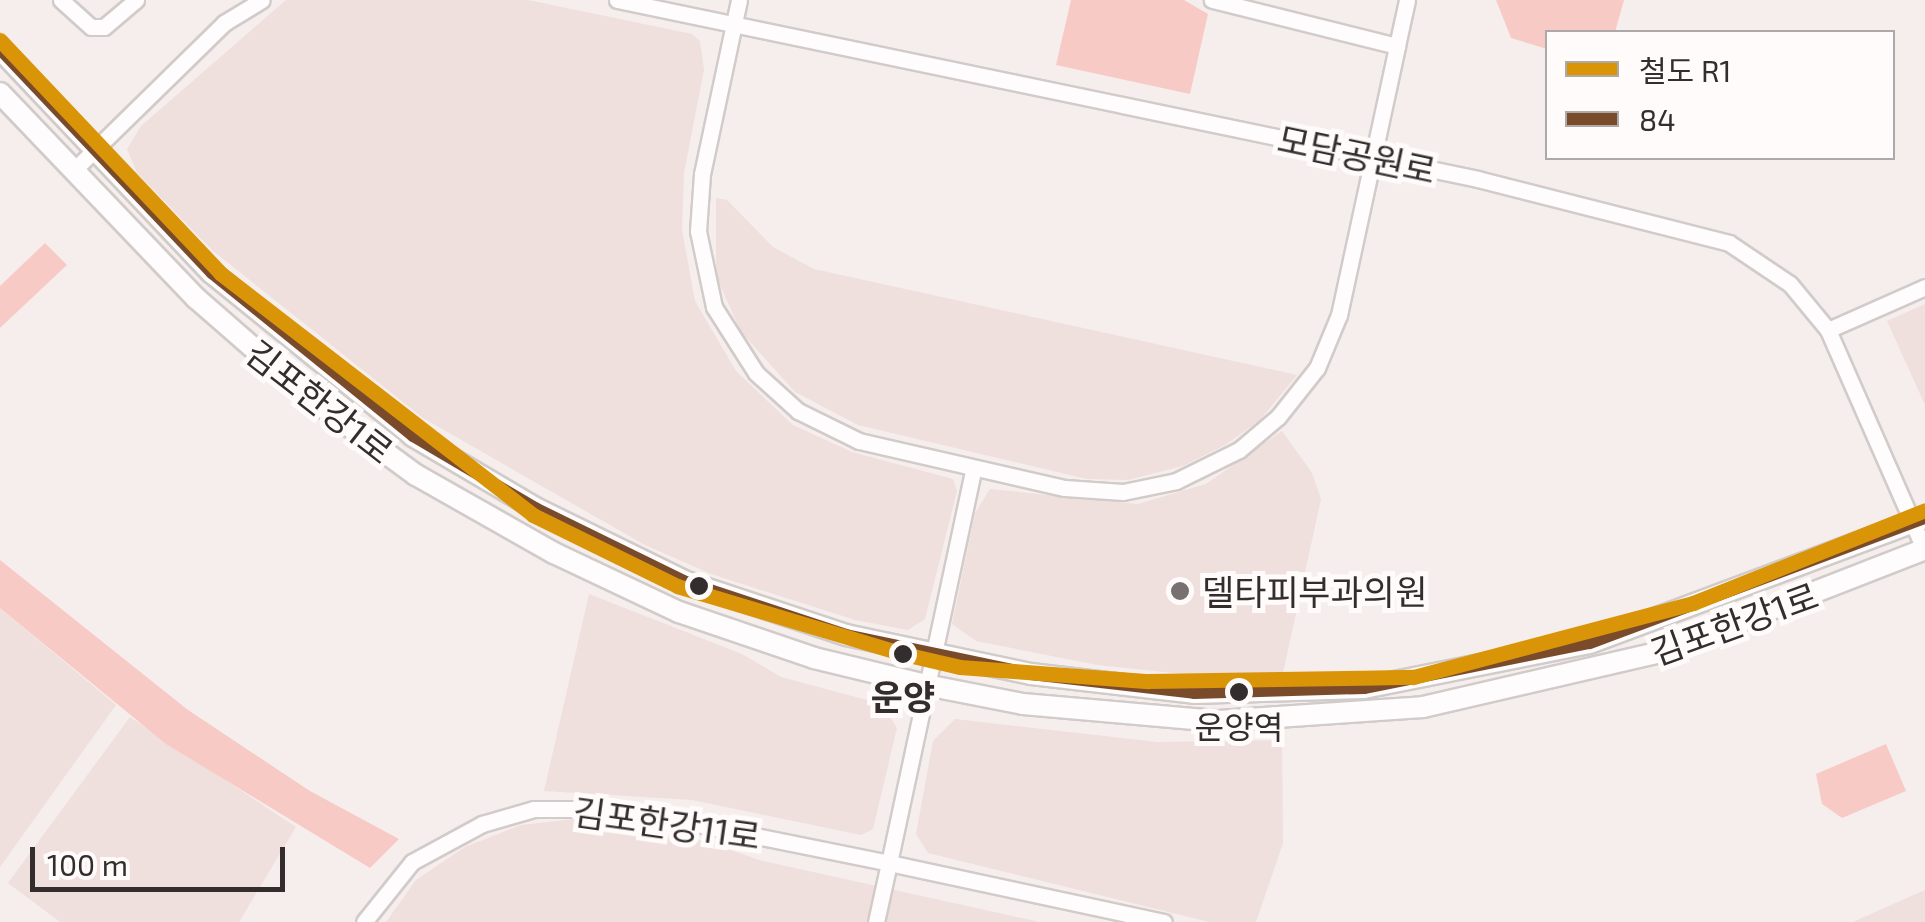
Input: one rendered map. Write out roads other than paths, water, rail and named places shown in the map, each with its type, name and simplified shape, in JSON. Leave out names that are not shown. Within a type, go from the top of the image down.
[{"type":"street","points":[[60,0],[91,28],[104,27],[136,0]]},
{"type":"street","points":[[224,23],[237,0]]},
{"type":"street","points":[[74,170],[224,23],[262,0]]},
{"type":"street","name":"모담공원로","points":[[617,0],[1372,156],[1720,240],[1768,266],[1828,330],[1919,520],[1924,549]]},
{"type":"street","points":[[739,0],[698,208],[707,282],[724,327],[756,374],[815,421],[860,441],[974,468],[1122,492],[1204,470],[1258,436],[1302,391],[1330,342],[1407,0]]},
{"type":"street","points":[[1212,0],[1397,46]]},
{"type":"street","name":"김포한강1로","points":[[0,49],[255,313],[352,392],[460,466],[686,582],[800,623],[932,654],[1194,693],[1364,688],[1590,643],[1919,520]]},
{"type":"street","name":"김포한강1로","points":[[0,93],[254,351],[416,475],[554,554],[679,612],[814,658],[926,685],[1059,709],[1219,721],[1422,707],[1518,690],[1661,652],[1924,549]]},
{"type":"street","points":[[1828,330],[1925,287]]},
{"type":"street","points":[[876,922],[974,468]]},
{"type":"street","name":"김포한강11로","points":[[364,922],[389,883],[430,850],[498,818],[547,807],[639,812],[1164,922]]},
{"type":"rail line","name":"R1","points":[[0,40],[220,273],[533,515],[677,586],[904,654],[960,667],[1148,681],[1413,677],[1693,603],[1925,510]]},
{"type":"place","name":"델타피부과의원","points":[[1180,591]]},
{"type":"place","name":"운양","points":[[903,654]]},
{"type":"place","name":"운양역","points":[[1239,692]]}]
